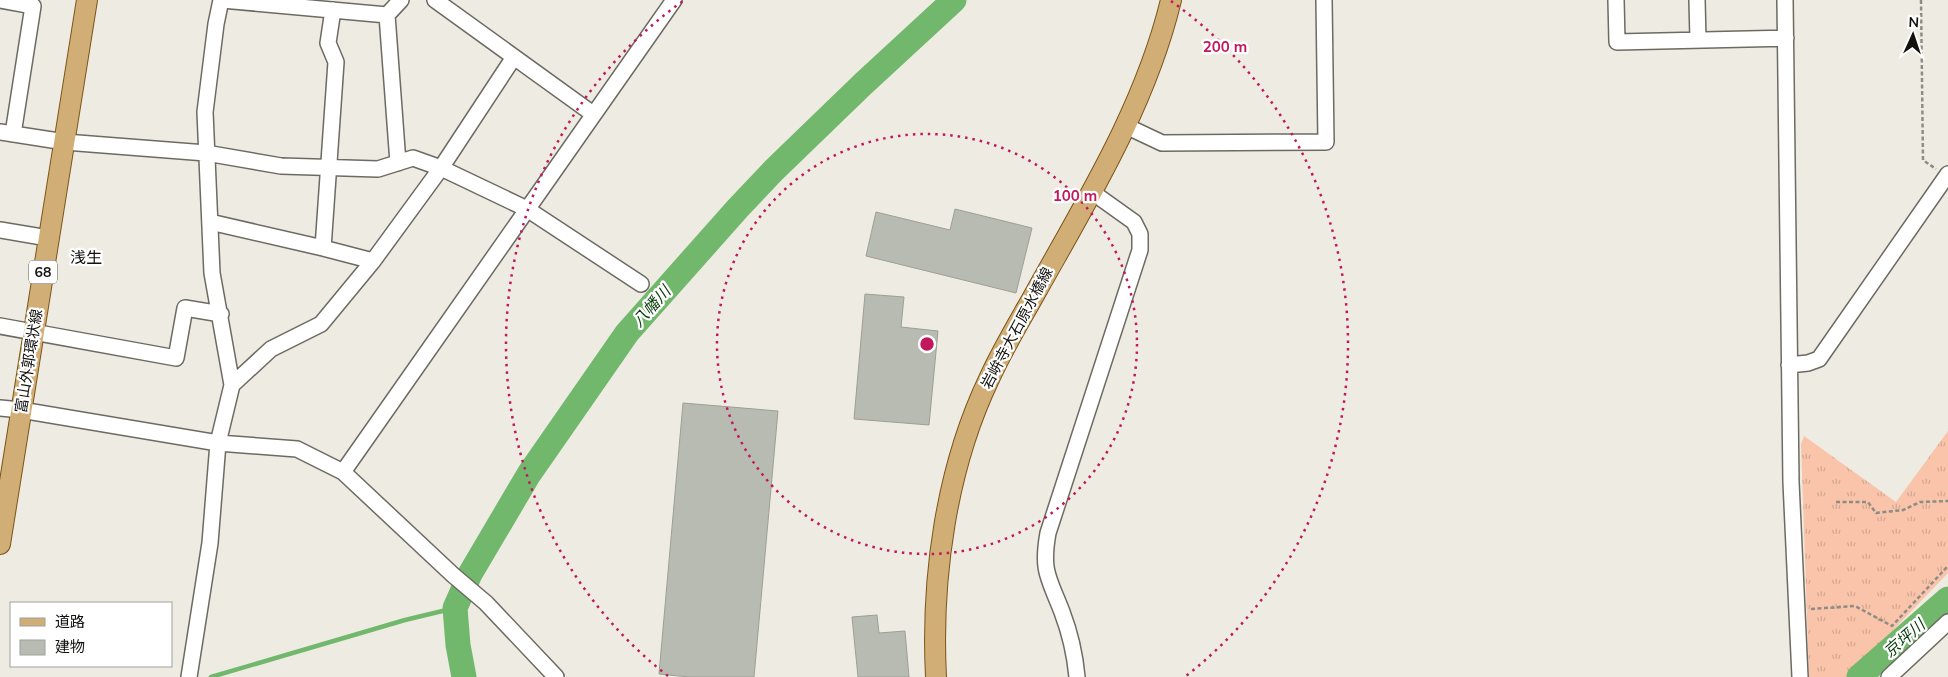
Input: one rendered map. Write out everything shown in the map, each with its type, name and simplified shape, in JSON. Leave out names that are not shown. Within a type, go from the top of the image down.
[{"type":"main road","name":"富山外郭環状線","points":[[0,544],[87,0]]},
{"type":"main road","name":"岩峅寺大石原水橋線","points":[[936,677],[934,650],[941,547],[951,489],[971,422],[988,380],[1008,341],[1092,192],[1126,126],[1164,29],[1171,0]]},
{"type":"street","points":[[0,0],[33,6],[6,133],[65,142],[206,153],[281,166],[378,169],[413,158],[441,168],[526,209],[641,284]]},
{"type":"street","points":[[189,677],[210,543],[218,443],[232,385],[221,314],[212,273],[206,153],[205,112],[216,24],[222,0],[387,15]]},
{"type":"street","points":[[398,163],[387,15],[401,0]]},
{"type":"street","points":[[435,0],[593,114]]},
{"type":"street","points":[[343,472],[674,0]]},
{"type":"street","points":[[1126,126],[1162,143],[1326,142],[1324,0]]},
{"type":"street","points":[[1616,0],[1617,42],[1786,38]]},
{"type":"street","points":[[1697,0],[1698,40]]},
{"type":"street","points":[[1785,0],[1791,482],[1800,677]]},
{"type":"street","points":[[323,248],[336,62],[328,43],[333,10]]},
{"type":"street","points":[[232,385],[271,349],[321,324],[373,261],[441,168],[514,57]]},
{"type":"street","points":[[1789,365],[1808,363],[1819,359],[1948,174]]},
{"type":"street","points":[[1077,677],[1075,658],[1069,635],[1062,612],[1049,582],[1045,564],[1045,551],[1048,533],[1140,250],[1140,234],[1134,222],[1092,192]]},
{"type":"street","points":[[210,222],[373,261]]},
{"type":"street","points":[[0,230],[48,238]]},
{"type":"street","points":[[0,326],[176,358],[185,308],[221,314]]},
{"type":"street","points":[[0,408],[22,410],[218,443],[297,449],[343,472],[453,575],[486,603],[556,677]]},
{"type":"street","points":[[1889,677],[1948,622]]},
{"type":"path","points":[[1921,0],[1923,160],[1948,174]]},
{"type":"path","points":[[1836,502],[1868,502],[1876,513],[1903,510],[1920,502],[1948,501]]},
{"type":"path","points":[[1797,610],[1855,606],[1892,626],[1948,566]]},
{"type":"green space","points":[[1948,431],[1948,573],[1848,677],[1809,677],[1801,444],[1804,436],[1896,502]]},
{"type":"building","points":[[955,209],[1032,228],[1016,293],[866,256],[876,212],[950,230]]},
{"type":"building","points":[[865,294],[904,297],[901,327],[938,331],[929,425],[854,419]]},
{"type":"building","points":[[683,403],[778,411],[754,677],[689,677],[659,674]]},
{"type":"building","points":[[877,615],[879,633],[905,631],[909,677],[858,677],[852,617]]},
{"type":"waterway","name":"八幡川","points":[[464,677],[458,645],[455,608],[470,574],[529,474],[627,333],[774,170],[954,0]]},
{"type":"waterway","name":"京坪川","points":[[1859,677],[1948,599]]},
{"type":"waterway","points":[[211,677],[405,620],[455,608]]},
{"type":"district","name":"浅生","points":[[86,257]]}]
